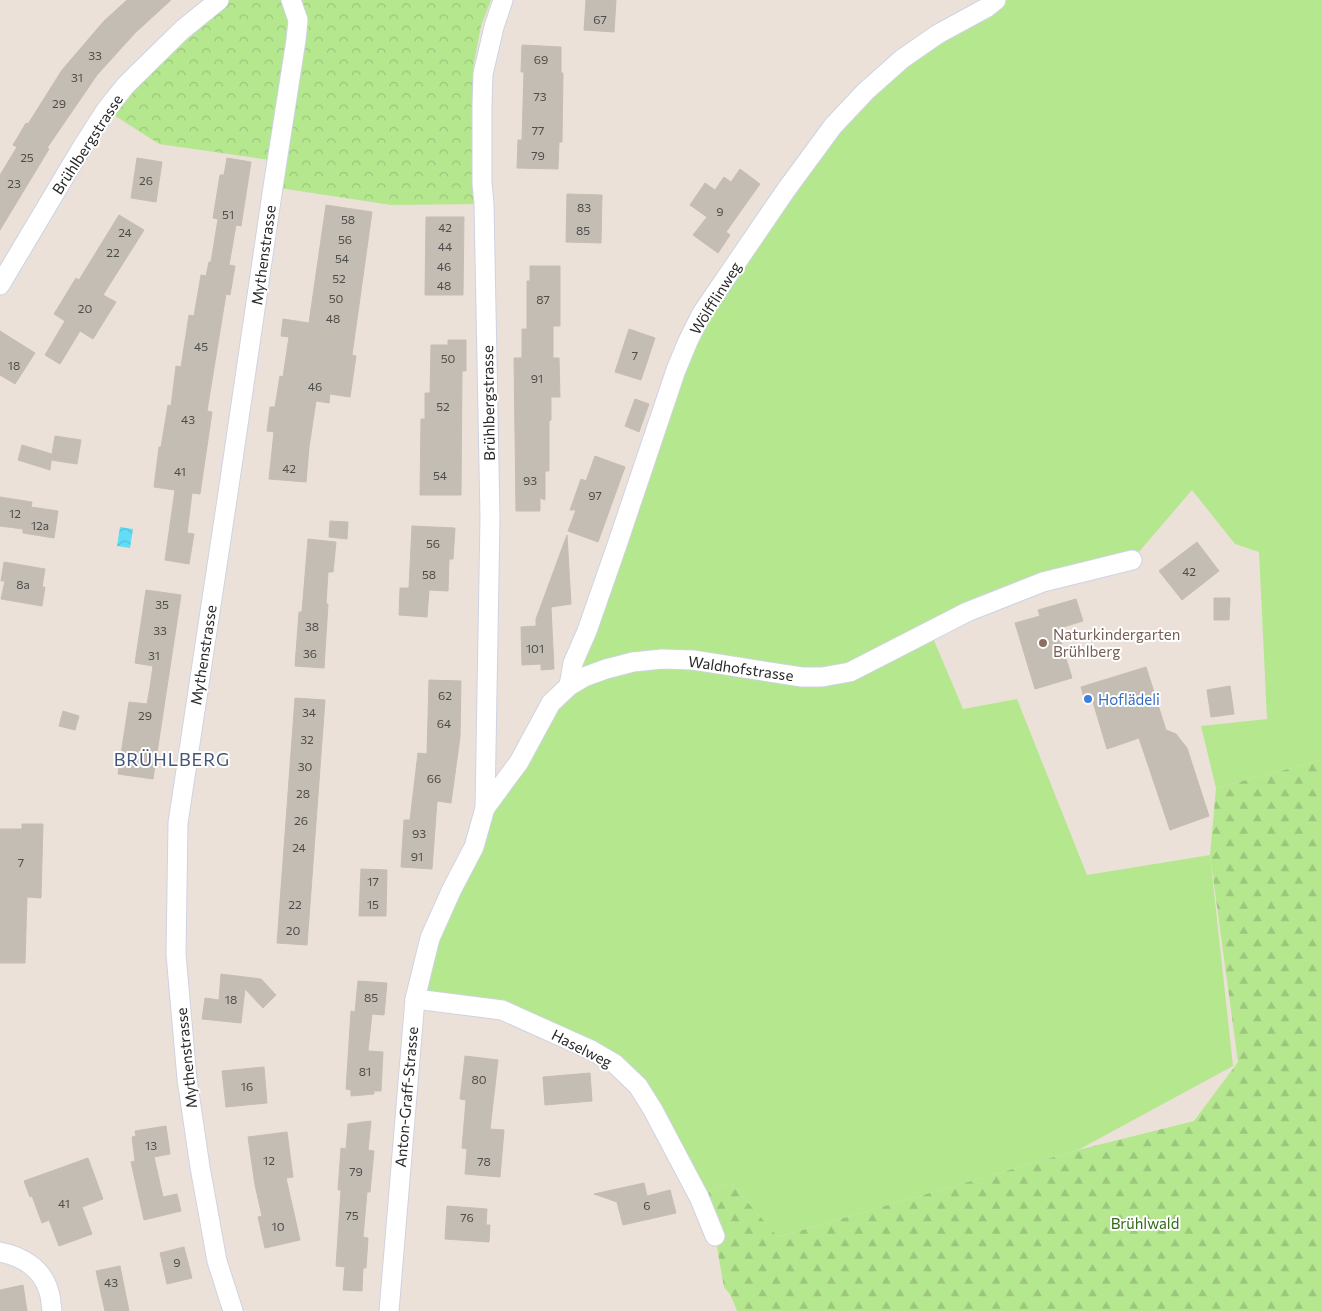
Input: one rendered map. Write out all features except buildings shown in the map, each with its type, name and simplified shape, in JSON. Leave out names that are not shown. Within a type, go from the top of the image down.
[{"type":"street","name":"Brühlbergstrasse","points":[[0,285],[106,110],[126,85],[182,30],[219,0]]},
{"type":"street","name":"Mythenstrasse","points":[[233,1311],[217,1261],[187,1079],[176,954],[178,824],[296,40],[298,20],[291,0]]},
{"type":"street","name":"Brühlbergstrasse","points":[[485,808],[490,518],[482,183],[482,105],[483,74],[494,27],[503,0]]},
{"type":"street","name":"Wölfflinweg","points":[[569,686],[573,664],[587,631],[676,370],[702,313],[786,190],[833,126],[866,91],[902,59],[938,34],[986,8],[996,0]]},
{"type":"street","name":"Waldhofstrasse","points":[[452,889],[474,847],[485,808],[519,762],[551,703],[569,686],[584,677],[633,662],[662,659],[692,660],[802,677],[822,677],[850,672],[967,612],[1043,582],[1132,560]]},
{"type":"street","name":"Anton-Graff-Strasse","points":[[389,1311],[414,999],[430,938],[452,889]]},
{"type":"street","name":"Haselweg","points":[[414,999],[502,1010],[592,1050],[615,1064],[638,1086],[653,1110],[699,1197],[715,1236]]},
{"type":"street","points":[[0,1252],[12,1254],[27,1262],[41,1275],[49,1290],[52,1311]]},
{"type":"green space","points":[[219,0],[491,0],[481,26],[473,68],[473,135],[484,204],[391,205],[273,187],[277,161],[159,144],[106,110]]},
{"type":"green space","points":[[996,0],[1322,0],[1322,760],[1216,788],[1201,726],[1267,719],[1259,552],[1235,544],[1192,490],[1132,560],[930,631],[963,709],[1017,699],[1087,875],[1210,855],[1233,1066],[1078,1150],[778,1237],[730,1182],[699,1197],[638,1086],[502,1010],[415,999],[485,808],[569,686],[688,341],[866,91]]},
{"type":"green space","name":"Brühlwald","points":[[1322,760],[1322,1311],[737,1311],[731,1296],[724,1287],[715,1236],[699,1197],[730,1182],[778,1237],[1078,1150],[1194,1121],[1238,1062],[1210,855],[1216,788]]},
{"type":"water","points":[[120,527],[133,529],[130,548],[117,546]]},
{"type":"place","name":"Naturkindergarten Brühlberg","points":[[1043,643]]},
{"type":"place","name":"Hoflädeli","points":[[1088,699]]},
{"type":"district","name":"BRÜHLBERG","points":[[172,759]]}]
